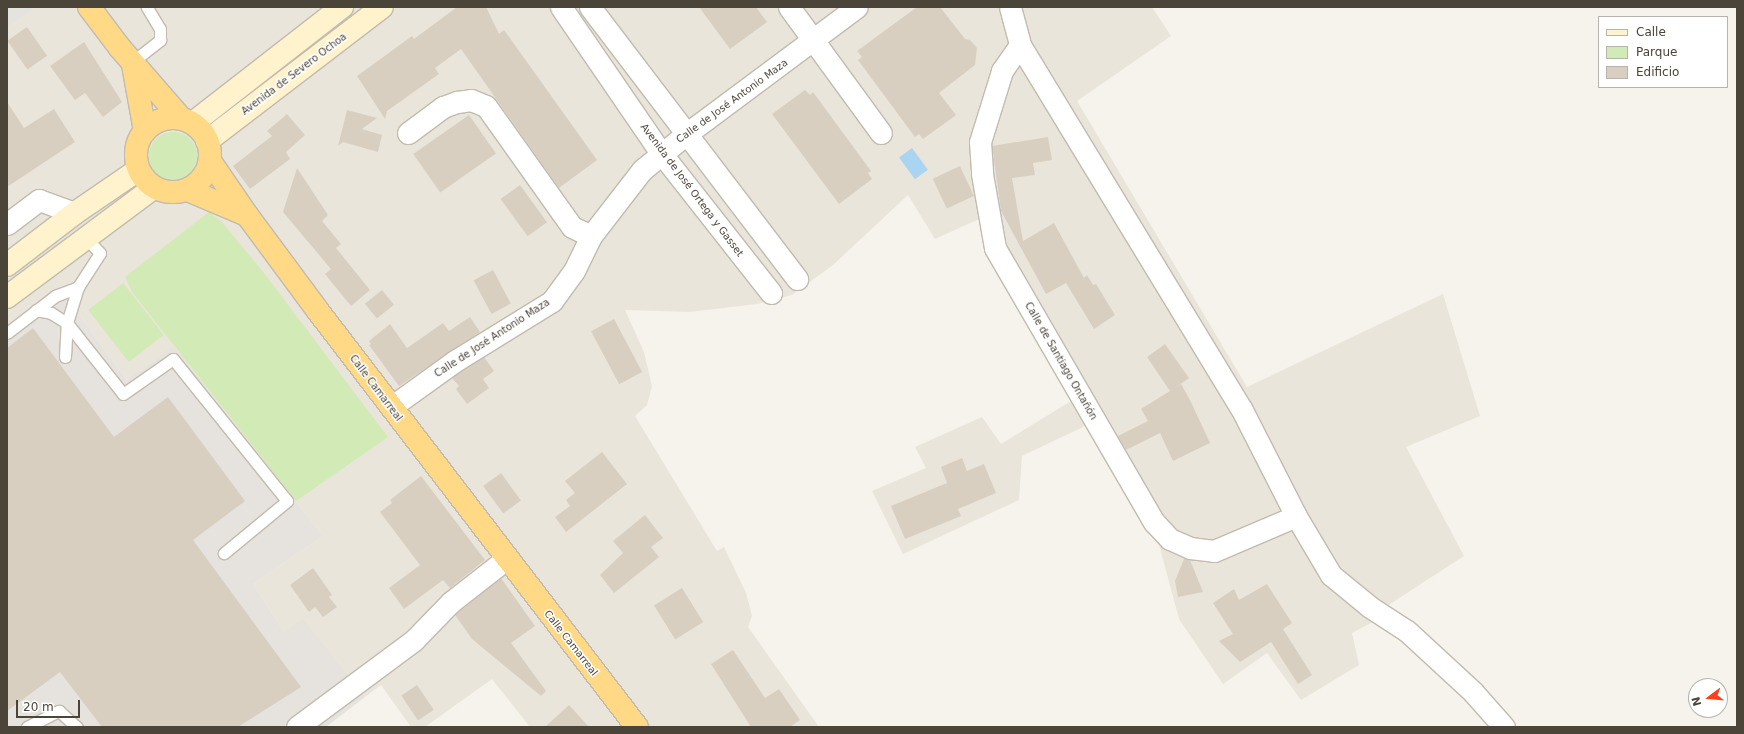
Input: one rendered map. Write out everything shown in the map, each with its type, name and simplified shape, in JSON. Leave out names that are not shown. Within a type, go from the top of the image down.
[{"type":"highway","points":[[89,7],[132,62],[187,120],[209,151],[203,178],[188,190],[170,193],[153,188],[138,170],[135,156],[138,143],[145,131],[156,122],[187,120]]},
{"type":"highway","points":[[132,62],[145,131]]},
{"type":"highway","name":"Calle Camarreal","points":[[209,151],[247,216],[506,559],[637,727]]},
{"type":"highway","points":[[188,190],[247,216]]},
{"type":"main road","points":[[187,120],[342,7]]},
{"type":"main road","name":"Avenida de Severo Ochoa","points":[[209,151],[382,7]]},
{"type":"main road","points":[[7,266],[75,212],[138,170]]},
{"type":"main road","points":[[7,297],[85,237],[153,188]]},
{"type":"street","name":"Avenida de José Ortega y Gasset","points":[[561,7],[661,153],[771,293]]},
{"type":"street","points":[[590,7],[685,135],[797,278]]},
{"type":"street","points":[[789,7],[881,133]]},
{"type":"street","name":"Calle de José Antonio Maza","points":[[391,407],[455,361],[552,301],[574,271],[591,236],[642,170],[661,153],[857,7]]},
{"type":"street","points":[[1010,7],[1020,44],[1241,408],[1296,516],[1331,575],[1370,607],[1407,631],[1473,692],[1504,727]]},
{"type":"street","name":"Calle de Santiago Ontañón","points":[[1020,44],[1002,71],[980,142],[982,174],[995,248],[1154,522],[1170,539],[1190,548],[1214,551],[1296,516]]},
{"type":"street","points":[[408,133],[443,107],[457,102],[471,100],[486,106],[572,227],[591,236]]},
{"type":"street","points":[[7,224],[39,200],[75,212]]},
{"type":"street","points":[[297,727],[408,645],[451,602],[506,559]]},
{"type":"lane","points":[[132,62],[160,40],[160,29],[147,7]]},
{"type":"lane","points":[[65,357],[67,323],[78,287],[100,252],[85,237]]},
{"type":"lane","points":[[7,333],[55,296],[78,287]]},
{"type":"lane","points":[[36,310],[51,313],[67,323],[123,394],[173,359],[287,501],[224,553]]},
{"type":"lane","points":[[27,727],[59,711],[77,727]]},
{"type":"shaded area","points":[[7,7],[1152,7],[1171,36],[1077,101],[1247,387],[1443,294],[1480,416],[1406,447],[1464,556],[1390,604],[1371,623],[1352,633],[1359,665],[1301,700],[1267,653],[1223,684],[1179,619],[1157,537],[1099,441],[1085,426],[1022,456],[1019,500],[903,554],[872,491],[926,468],[915,447],[982,417],[1001,444],[1076,398],[979,219],[935,239],[908,195],[833,265],[792,295],[757,304],[690,312],[625,310],[644,352],[652,386],[647,405],[635,416],[717,551],[724,547],[746,593],[752,616],[748,627],[819,727],[530,727],[492,679],[425,727],[411,727],[381,685],[365,697],[350,679],[284,632],[253,584],[323,536],[175,347],[127,380],[57,285],[7,325]]},
{"type":"shaded area","points":[[7,7],[36,7],[7,27]]},
{"type":"shaded area","points":[[57,285],[127,380],[174,346],[323,536],[253,584],[284,632],[303,619],[365,697],[326,727],[7,727],[7,325]]},
{"type":"green space","points":[[173,132],[182,134],[190,139],[195,147],[197,156],[195,165],[190,173],[182,178],[173,180],[164,178],[156,173],[151,165],[149,156],[151,147],[156,139],[164,134]]},
{"type":"green space","points":[[209,212],[221,221],[264,273],[388,437],[296,501],[132,292],[125,277]]},
{"type":"green space","points":[[123,283],[164,335],[129,362],[88,310]]},
{"type":"water","points":[[912,148],[928,170],[915,179],[899,157]]},
{"type":"building","points":[[457,7],[486,7],[499,34],[504,30],[597,160],[559,188],[461,49],[435,68],[439,74],[387,111],[385,119],[357,76],[412,36],[414,39]]},
{"type":"building","points":[[699,7],[756,7],[767,22],[730,49]]},
{"type":"building","points":[[917,7],[940,7],[965,39],[970,40],[977,48],[975,65],[939,93],[956,115],[923,139],[919,134],[915,137],[858,60],[862,57],[857,51]]},
{"type":"building","points":[[27,27],[47,56],[27,69],[7,41]]},
{"type":"building","points":[[84,42],[122,102],[103,117],[85,93],[75,100],[50,66]]},
{"type":"building","points":[[805,90],[810,95],[813,92],[871,171],[868,173],[872,179],[839,204],[772,114]]},
{"type":"building","points":[[7,102],[24,128],[54,109],[75,142],[7,187]]},
{"type":"building","points":[[347,110],[377,118],[362,129],[382,135],[378,152],[343,142],[338,146]]},
{"type":"building","points":[[287,114],[305,135],[286,152],[290,159],[250,189],[233,166],[272,136],[267,131]]},
{"type":"building","points":[[469,115],[496,154],[440,193],[413,154]]},
{"type":"building","points":[[1048,137],[1052,160],[1033,163],[1035,175],[1012,178],[1023,241],[1054,223],[1084,278],[1087,275],[1093,285],[1096,284],[1115,315],[1094,329],[1066,283],[1046,294],[1001,211],[992,146]]},
{"type":"building","points":[[960,166],[974,196],[947,209],[933,179]]},
{"type":"building","points":[[297,168],[328,215],[322,221],[341,244],[336,248],[370,290],[351,306],[325,274],[331,269],[283,212]]},
{"type":"building","points":[[520,185],[547,222],[528,236],[501,199]]},
{"type":"building","points":[[493,270],[511,304],[491,314],[474,280]]},
{"type":"building","points":[[382,290],[394,305],[377,319],[365,304]]},
{"type":"building","points":[[470,317],[480,332],[399,386],[369,345],[371,344],[369,341],[390,324],[407,348],[443,323],[449,331]]},
{"type":"building","points":[[614,319],[642,372],[619,384],[591,331]]},
{"type":"building","points":[[33,328],[114,437],[168,397],[245,501],[193,540],[301,687],[238,727],[102,727],[60,672],[7,711],[7,348]]},
{"type":"building","points":[[1165,344],[1189,378],[1173,389],[1181,384],[1210,443],[1173,461],[1160,433],[1126,450],[1118,436],[1148,421],[1141,409],[1170,391],[1147,357]]},
{"type":"building","points":[[484,357],[494,371],[483,379],[489,388],[467,404],[456,389],[459,386],[452,378]]},
{"type":"building","points":[[602,452],[627,484],[566,532],[555,517],[570,506],[566,500],[575,493],[565,481]]},
{"type":"building","points":[[962,458],[967,471],[984,464],[996,493],[958,509],[961,516],[905,539],[891,506],[947,483],[941,467]]},
{"type":"building","points":[[501,473],[521,501],[503,513],[483,486]]},
{"type":"building","points":[[421,476],[485,560],[450,588],[443,580],[404,609],[389,588],[420,565],[380,512],[392,503],[390,500]]},
{"type":"building","points":[[645,515],[663,538],[651,547],[659,557],[614,593],[600,575],[623,553],[613,541]]},
{"type":"building","points":[[1184,559],[1190,560],[1203,592],[1178,597],[1175,581]]},
{"type":"building","points":[[313,568],[332,595],[329,597],[337,607],[323,617],[315,607],[309,612],[290,585]]},
{"type":"building","points":[[501,578],[535,626],[511,643],[546,691],[541,696],[472,639],[455,615]]},
{"type":"building","points":[[1267,584],[1292,623],[1283,629],[1312,675],[1298,684],[1271,642],[1240,662],[1219,641],[1233,634],[1213,603],[1234,589],[1239,600]]},
{"type":"building","points":[[682,588],[703,622],[675,639],[654,605]]},
{"type":"building","points":[[733,650],[765,698],[779,689],[800,720],[790,727],[751,727],[711,664]]},
{"type":"building","points":[[417,685],[434,710],[418,720],[401,696]]},
{"type":"building","points":[[569,705],[589,727],[545,727]]}]
